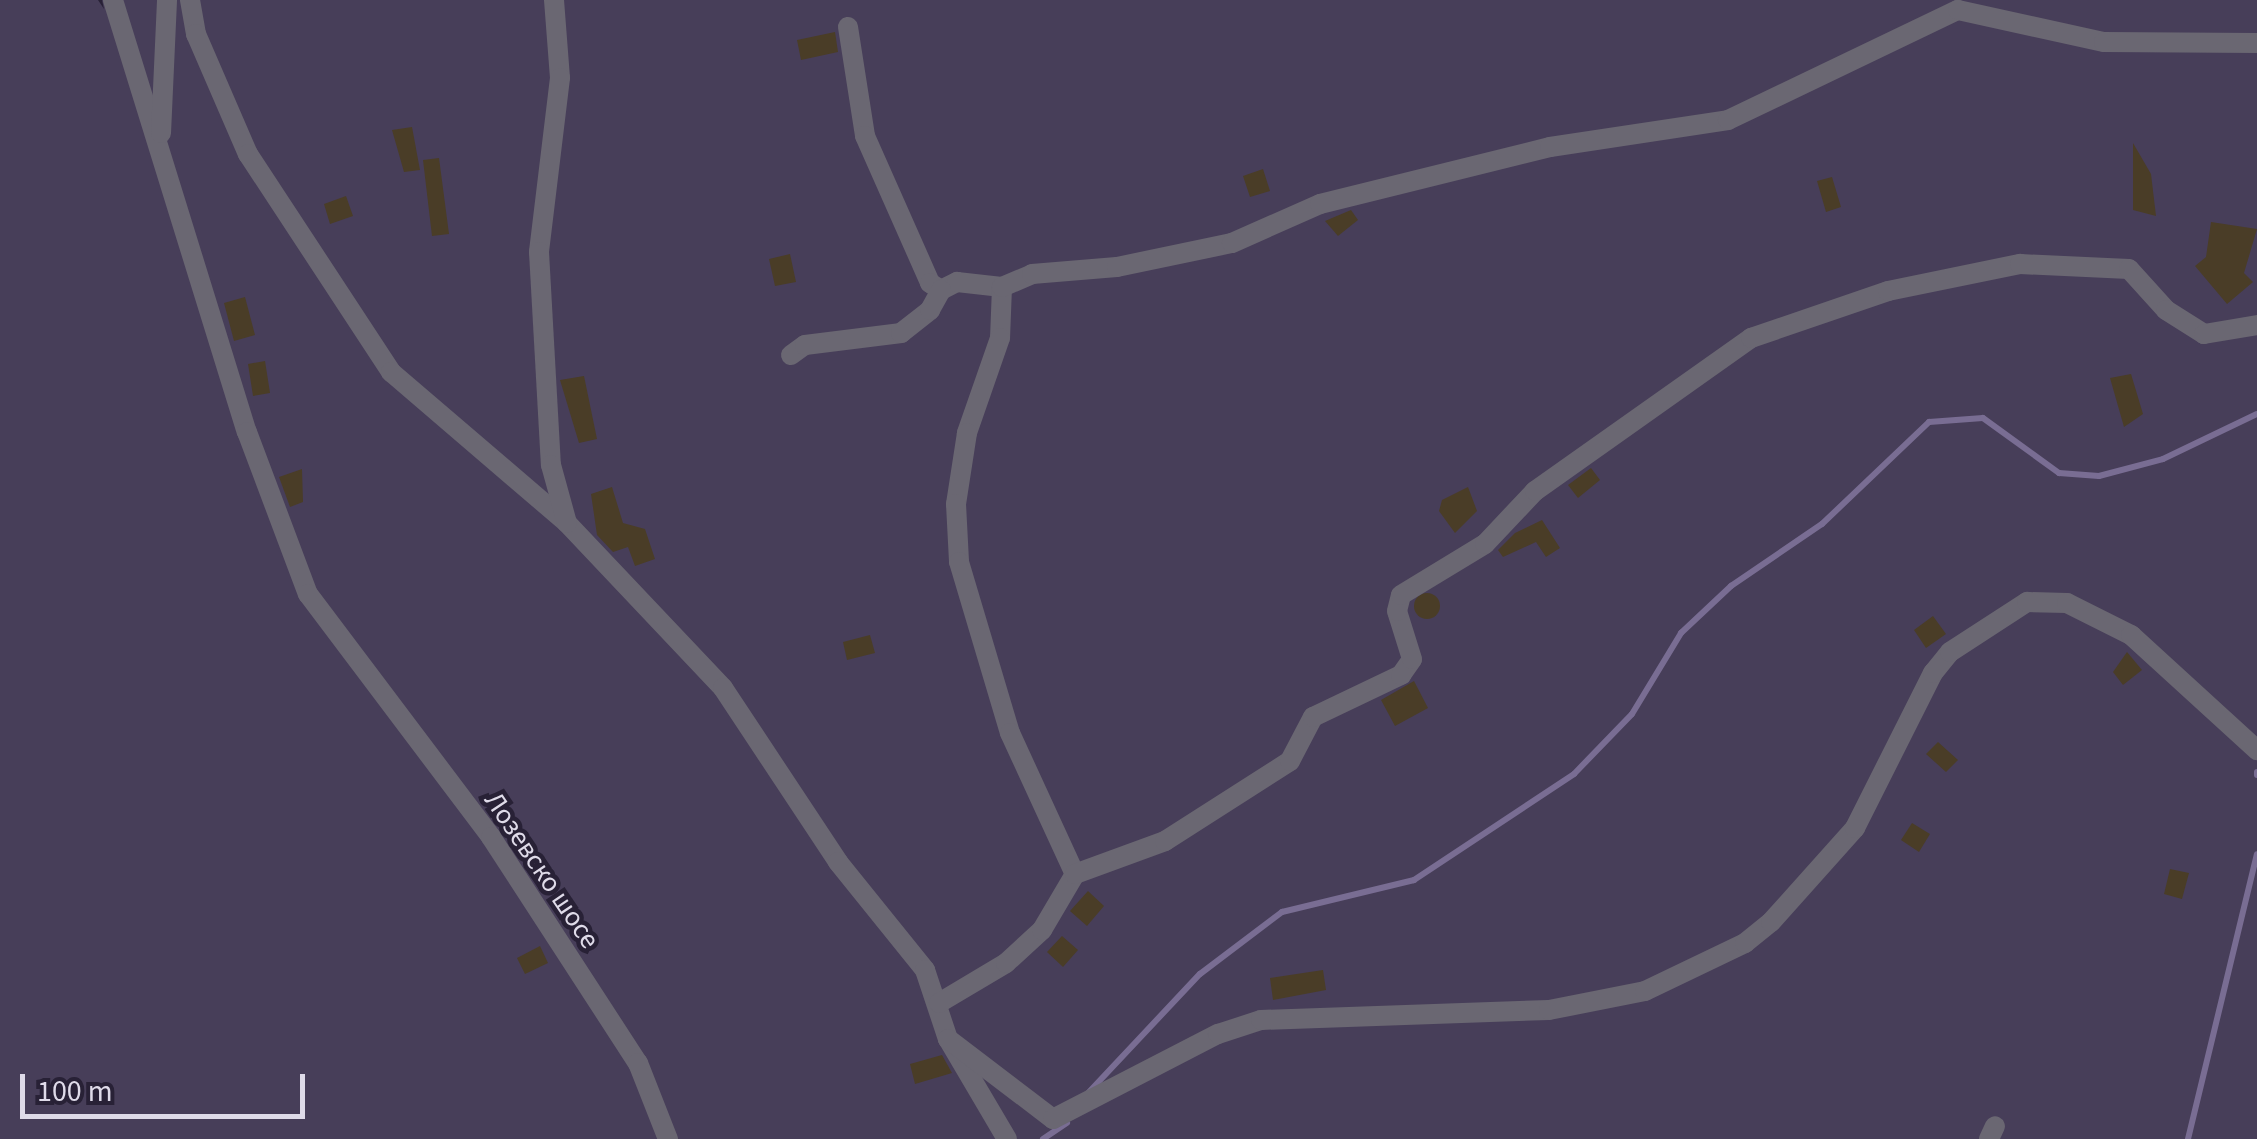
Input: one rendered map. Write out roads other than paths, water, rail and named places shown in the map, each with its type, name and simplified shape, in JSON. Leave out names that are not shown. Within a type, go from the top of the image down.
[{"type":"street","name":"Лозевско шосе","points":[[114,0],[160,155],[298,571],[347,646],[491,837],[638,1063],[668,1139]]},
{"type":"street","points":[[160,155],[167,0]]},
{"type":"street","points":[[190,0],[196,34],[248,154],[391,372],[567,523],[723,688],[838,862],[925,970],[948,1039],[1007,1139]]},
{"type":"street","points":[[554,0],[560,78],[539,252],[552,464],[567,523]]},
{"type":"street","points":[[790,354],[805,346],[901,333],[930,310],[941,290],[957,282],[1002,287],[1032,274],[1117,268],[1232,243],[1320,204],[1550,147],[1728,120],[1958,10],[2104,42],[2257,44]]},
{"type":"street","points":[[848,27],[865,136],[916,257],[941,290]]},
{"type":"street","points":[[939,1004],[1006,963],[1042,930],[1075,874],[1165,841],[1290,760],[1314,716],[1401,674],[1412,659],[1398,612],[1401,595],[1486,544],[1535,491],[1751,338],[1888,291],[2020,264],[2129,269],[2166,310],[2204,334],[2257,325]]},
{"type":"street","points":[[1002,287],[1000,338],[968,434],[956,504],[959,562],[1010,732],[1075,874]]},
{"type":"street","points":[[948,1039],[1053,1119],[1261,1020],[1549,1010],[1644,992],[1745,943],[1771,922],[1856,828],[1933,673],[1950,652],[2027,602],[2067,603],[2097,614],[2257,750]]},
{"type":"waterway","points":[[1089,1092],[1200,974],[1282,912],[1414,880],[1574,774],[1632,714],[1681,633],[1731,586],[1822,524],[1929,422],[1983,418],[2059,473],[2099,476],[2163,459],[2257,414]]},
{"type":"waterway","points":[[2188,1139],[2257,854]]},
{"type":"waterway","points":[[1043,1139],[1067,1123]]}]
